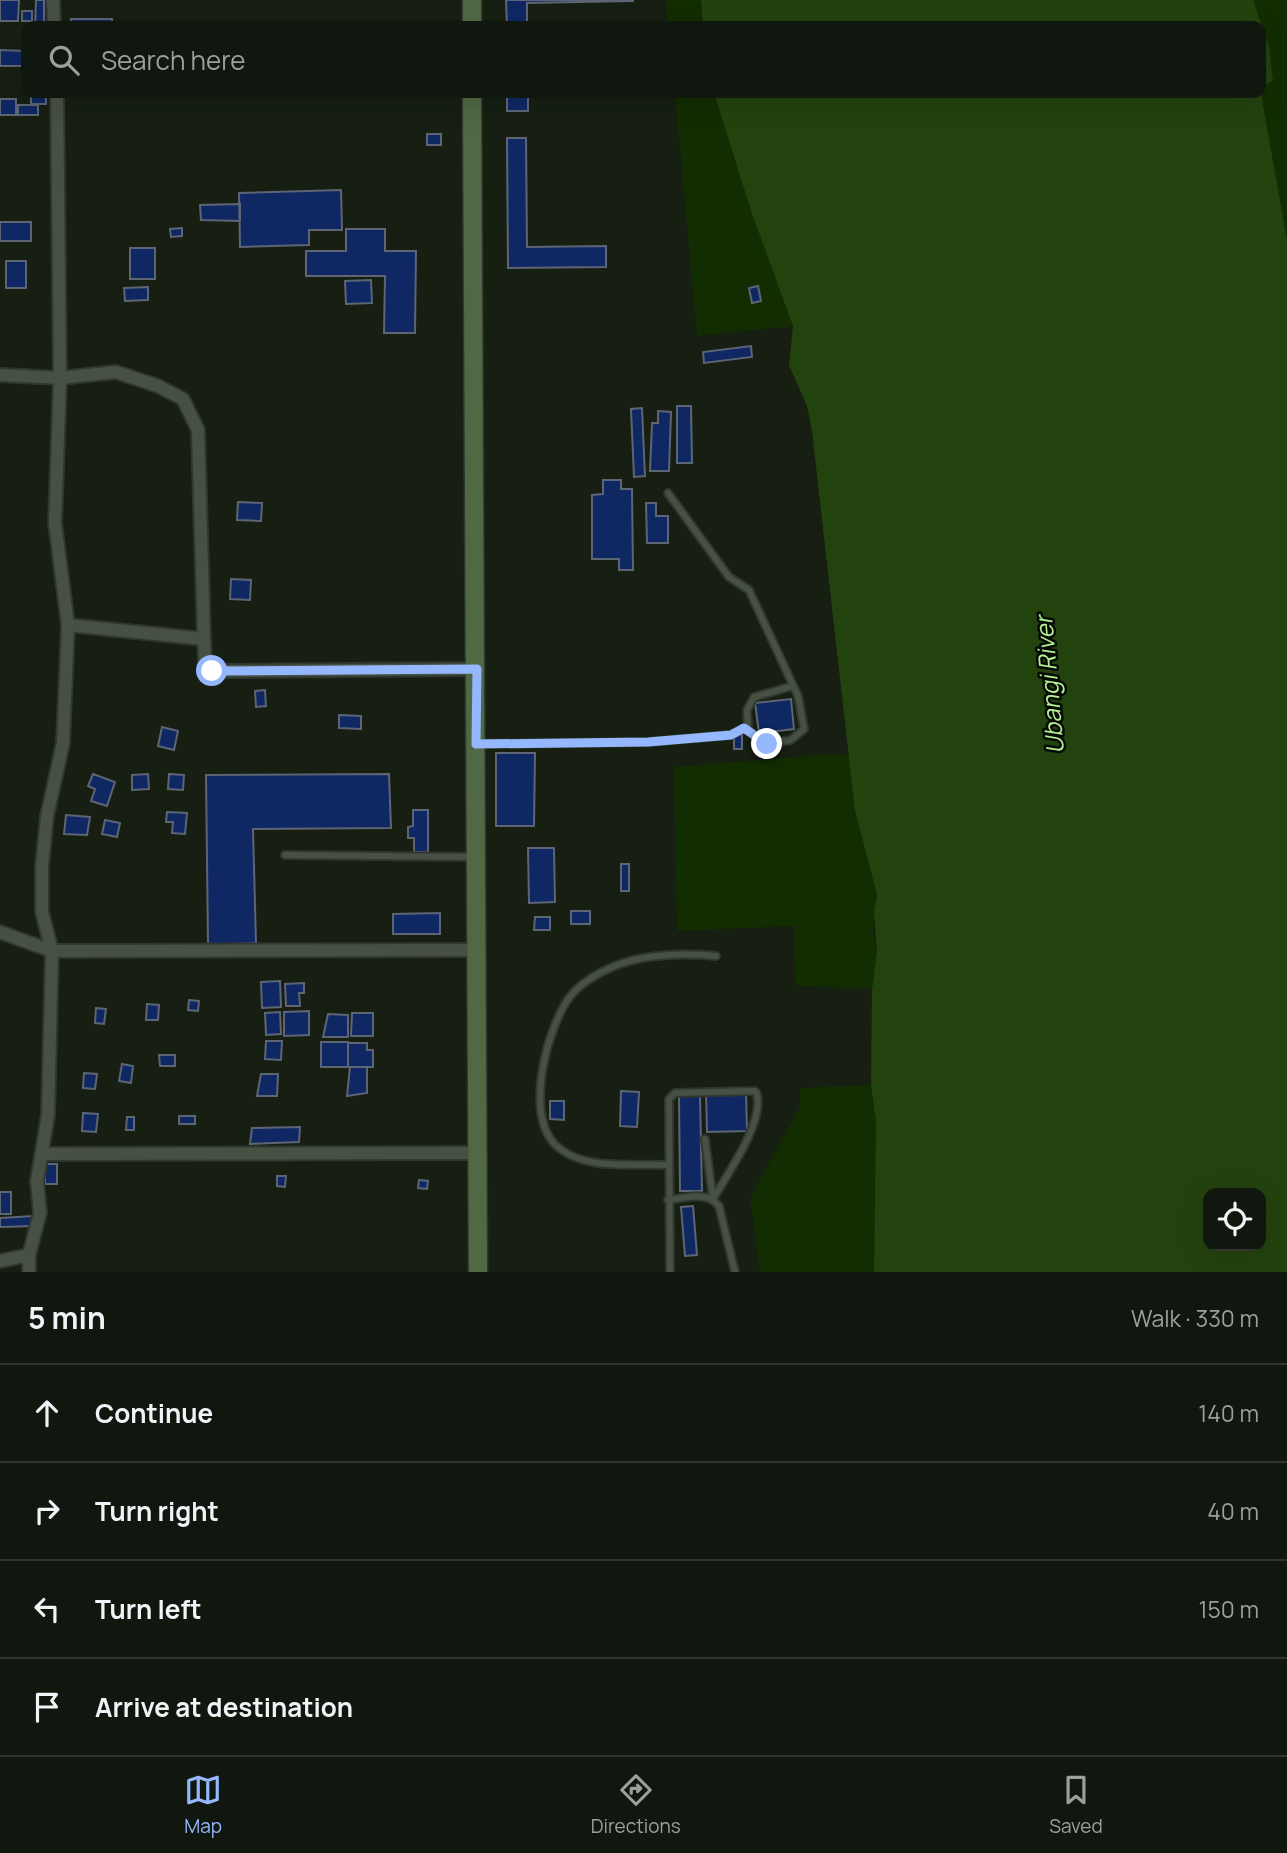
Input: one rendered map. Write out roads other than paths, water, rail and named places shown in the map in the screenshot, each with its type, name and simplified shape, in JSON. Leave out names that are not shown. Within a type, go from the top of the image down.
[{"type":"street","points":[[53,0],[54,21]]},
{"type":"street","points":[[472,0],[472,21]]},
{"type":"street","points":[[29,1272],[29,1255],[40,1213],[37,1181],[48,1115],[52,951],[42,912],[42,866],[47,816],[63,743],[68,625],[55,523],[60,378],[57,98]]},
{"type":"street","points":[[472,98],[477,669],[475,857],[480,1153],[478,1272]]},
{"type":"street","points":[[0,375],[60,378],[116,372],[158,386],[183,399],[198,430],[205,661],[212,671],[477,669]]},
{"type":"street","points":[[68,625],[204,639]]},
{"type":"street","points":[[0,932],[52,951],[478,950]]},
{"type":"street","points":[[43,1154],[480,1153]]},
{"type":"street","points":[[0,1261],[29,1255]]},
{"type":"lane","points":[[668,493],[729,577],[749,590],[798,696],[804,729],[791,740],[767,744],[751,736],[747,710],[754,697],[793,686]]},
{"type":"lane","points":[[476,744],[648,742],[731,735],[748,729]]},
{"type":"lane","points":[[285,855],[475,857]]},
{"type":"lane","points":[[668,1165],[586,1161],[560,1149],[546,1133],[538,1098],[552,1035],[566,1003],[583,983],[606,970],[631,961],[685,953],[716,956]]},
{"type":"lane","points":[[670,1272],[668,1099],[671,1095],[755,1091],[759,1097],[745,1143],[713,1199]]},
{"type":"lane","points":[[705,1139],[713,1199]]},
{"type":"lane","points":[[668,1200],[704,1196],[713,1199],[719,1206],[735,1272]]},
{"type":"water","points":[[701,0],[1253,0],[1260,21],[703,21]]},
{"type":"water","points":[[1266,37],[1269,46],[1273,80],[1266,85]]},
{"type":"water","name":"Ubangi River","points":[[716,98],[1262,98],[1287,240],[1287,1272],[874,1272],[876,1121],[871,1085],[872,989],[877,951],[874,913],[877,895],[855,811],[812,431],[807,406],[789,365],[793,326],[751,211]]}]
